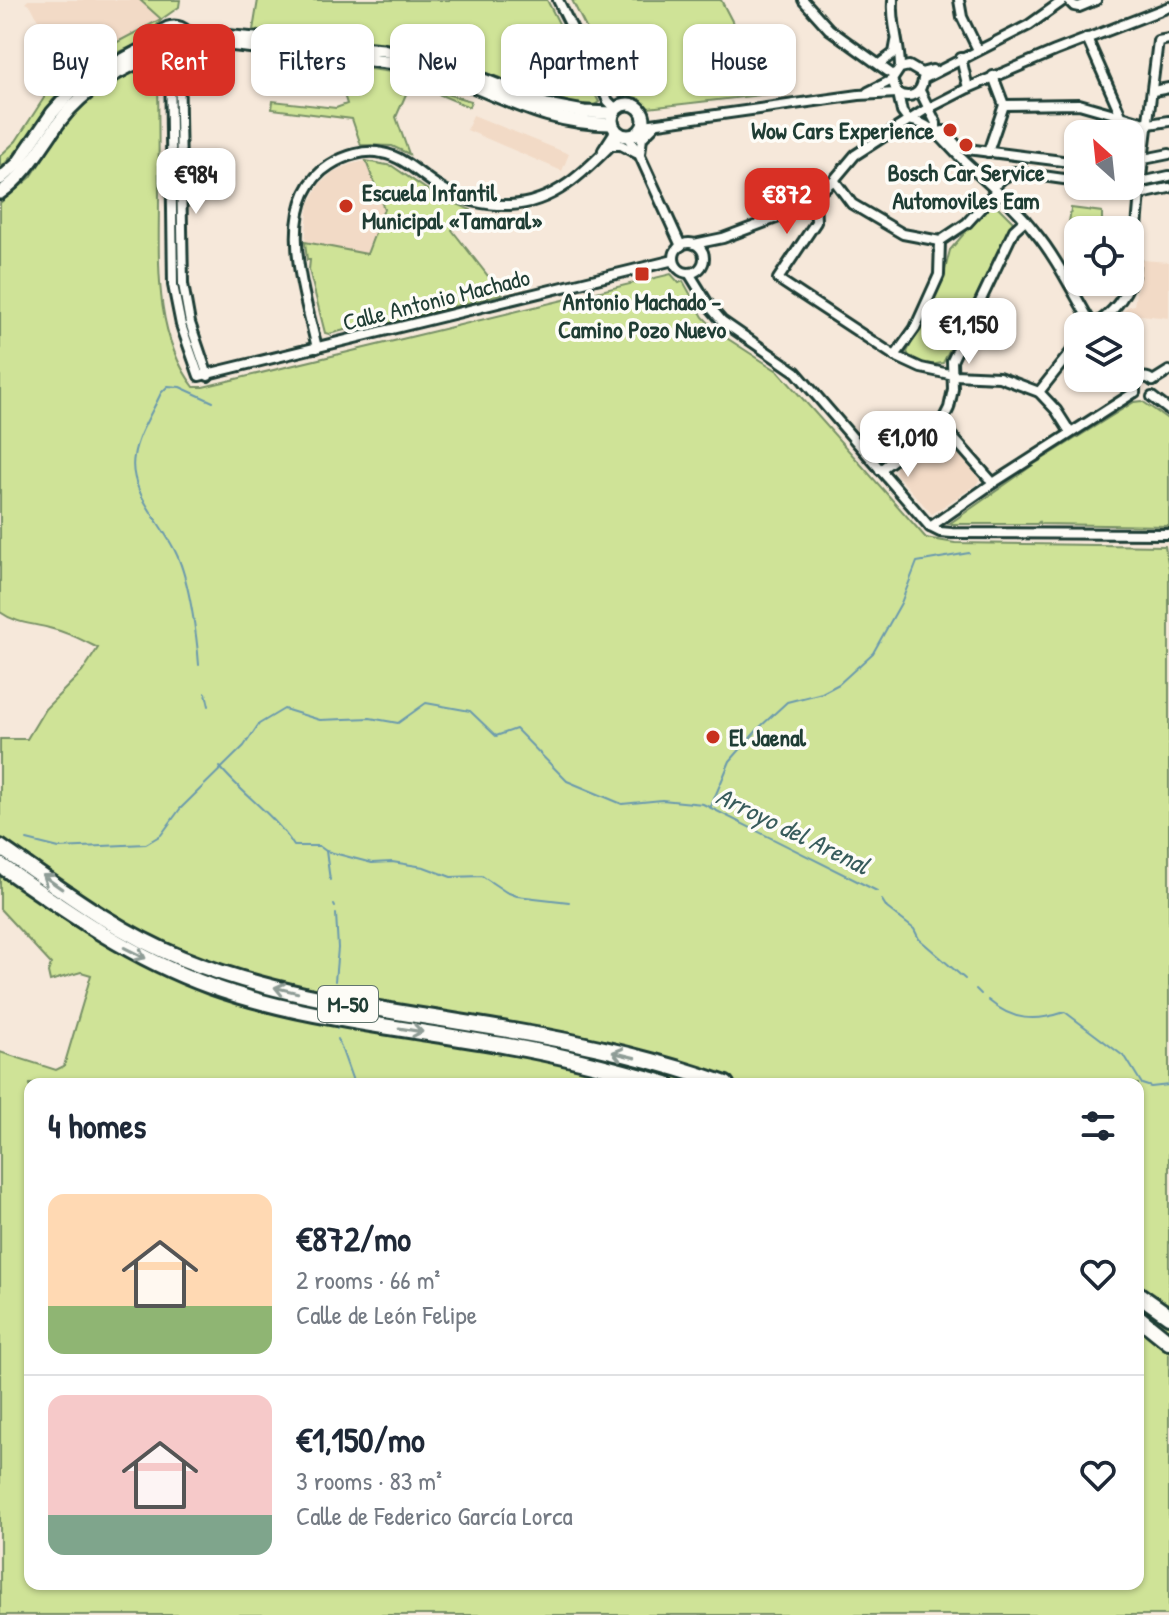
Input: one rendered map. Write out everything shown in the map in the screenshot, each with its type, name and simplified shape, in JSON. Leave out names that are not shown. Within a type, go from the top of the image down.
[{"type":"highway","name":"M-50","points":[[0,847],[103,918],[179,957],[260,985],[352,1005],[516,1031],[625,1055],[705,1078]]},
{"type":"highway","name":"M-50","points":[[0,865],[94,930],[135,953],[211,987],[257,1001],[350,1020],[510,1046],[646,1078]]},
{"type":"highway","points":[[1144,1298],[1169,1316]]},
{"type":"highway","points":[[1144,1319],[1169,1334]]},
{"type":"highway","points":[[1144,1320],[1169,1342]]},
{"type":"street","points":[[558,0],[615,118],[640,156],[681,246]]},
{"type":"street","points":[[803,0],[829,29],[870,59],[896,72]]},
{"type":"street","points":[[893,0],[893,29],[901,52],[896,72],[902,112],[908,120],[921,122],[937,131],[956,154],[1037,233],[1085,312]]},
{"type":"street","points":[[959,0],[962,17],[978,50]]},
{"type":"street","points":[[922,76],[1029,25],[1066,0],[1079,7],[1096,0]]},
{"type":"street","points":[[1169,7],[968,88],[908,120],[855,155],[834,180],[815,196],[779,217],[723,238],[681,246],[675,252],[674,260],[680,270],[689,273],[722,321],[796,372],[930,527],[952,533],[1169,534]]},
{"type":"street","points":[[235,37],[383,50],[453,68],[547,105],[644,121],[659,122],[859,95],[897,93],[912,96],[920,91]]},
{"type":"street","points":[[1087,38],[1121,115]]},
{"type":"street","points":[[1144,157],[1158,41],[1169,39]]},
{"type":"street","points":[[882,62],[894,53],[896,41]]},
{"type":"street","points":[[235,47],[413,67],[559,120],[615,118]]},
{"type":"street","points":[[961,58],[968,88]]},
{"type":"street","points":[[870,59],[882,62],[896,72]]},
{"type":"street","points":[[870,59],[879,69],[879,87]]},
{"type":"street","points":[[0,179],[17,164],[52,113],[71,92],[95,75],[133,63]]},
{"type":"street","points":[[1155,67],[1169,64]]},
{"type":"street","points":[[859,95],[879,87],[896,72],[909,66],[922,76]]},
{"type":"street","points":[[0,193],[24,171],[77,100],[101,82],[133,67]]},
{"type":"street","points":[[922,76],[920,91],[937,131]]},
{"type":"street","points":[[988,152],[1004,105],[993,76]]},
{"type":"street","points":[[1153,91],[1169,88]]},
{"type":"street","name":"Calle Antonio Machado","points":[[170,96],[183,284],[203,372],[317,348],[674,260]]},
{"type":"street","points":[[609,143],[607,132],[615,118],[633,104],[638,106],[644,121]]},
{"type":"street","points":[[1004,105],[1079,104],[1149,124],[1169,121]]},
{"type":"street","points":[[317,348],[299,269],[297,221],[302,198],[319,172],[354,154],[382,153],[412,166],[454,195],[481,203],[511,205],[534,201],[577,179],[609,143],[615,118]]},
{"type":"street","points":[[640,156],[645,133],[659,122]]},
{"type":"street","points":[[937,131],[944,131],[959,148],[1064,161]]},
{"type":"street","points":[[609,143],[621,145],[640,156]]},
{"type":"street","points":[[1144,164],[1169,154]]},
{"type":"street","points":[[834,180],[852,204],[903,234],[940,241],[967,223],[1003,178],[1014,172],[1064,179]]},
{"type":"street","points":[[1144,187],[1169,176]]},
{"type":"street","points":[[1144,188],[1169,188]]},
{"type":"street","points":[[815,196],[816,222],[778,279],[895,356],[921,368],[954,375],[999,377],[1039,392],[1056,410],[1070,432]]},
{"type":"street","points":[[1112,312],[1133,276],[1140,200]]},
{"type":"street","points":[[880,470],[941,424],[949,408],[954,375],[952,361],[1014,230],[1025,220]]},
{"type":"street","points":[[689,273],[723,238]]},
{"type":"street","points":[[895,356],[915,328],[939,275],[940,241]]},
{"type":"street","points":[[694,244],[702,251],[701,292]]},
{"type":"street","points":[[1039,392],[1064,361]]},
{"type":"street","points":[[1153,381],[1169,371]]},
{"type":"street","points":[[930,527],[1135,392],[1142,399],[1152,397],[1156,391],[1153,381],[1144,378]]},
{"type":"street","points":[[1152,397],[1169,410]]},
{"type":"street","points":[[941,424],[993,483]]},
{"type":"shaded area","points":[[28,0],[140,0],[162,19],[152,24],[133,24],[133,34],[117,42],[117,24],[40,24],[31,6],[25,3]]},
{"type":"shaded area","points":[[473,115],[569,154],[562,171],[467,130]]},
{"type":"shaded area","name":"Escuela Infantil Municipal «Tamaral»","points":[[366,161],[384,209],[367,254],[305,242],[309,203],[320,184],[333,172]]},
{"type":"shaded area","points":[[1144,260],[1169,262],[1169,318],[1144,315],[1144,312],[1124,312],[1134,305],[1136,296],[1144,296]]},
{"type":"shaded area","points":[[946,436],[979,480],[932,514],[895,473],[897,464],[916,447]]},
{"type":"green space","points":[[140,0],[180,0],[179,7],[158,24],[152,24],[161,19]]},
{"type":"green space","points":[[258,0],[547,0],[559,24],[501,24],[501,78],[485,73],[485,24],[390,24],[390,45],[374,43],[374,24],[254,24]]},
{"type":"green space","points":[[572,0],[721,0],[734,24],[683,24],[683,96],[753,96],[648,108],[622,96],[667,96],[667,24],[584,24]]},
{"type":"green space","points":[[133,34],[133,46],[117,53],[117,42]]},
{"type":"green space","points":[[374,70],[390,72],[390,96],[405,96],[396,117],[409,154],[392,146],[361,145],[352,119],[272,109],[273,101],[336,108],[347,104],[344,96],[374,96]]},
{"type":"green space","points":[[133,73],[133,96],[158,96],[161,295],[171,344],[194,387],[671,274],[679,283],[683,281],[703,317],[719,333],[779,372],[926,538],[955,543],[1165,546],[1169,568],[1169,1615],[0,1615],[0,1052],[56,1070],[64,1066],[91,975],[81,972],[50,981],[48,972],[51,964],[0,909],[0,739],[27,739],[45,709],[82,672],[98,648],[74,636],[18,621],[0,612],[0,203],[31,177],[67,121],[94,96],[117,96],[117,81]]},
{"type":"green space","points":[[57,96],[22,145],[0,169],[0,156],[16,141],[44,98]]},
{"type":"green space","points":[[443,96],[471,101],[469,107]]},
{"type":"green space","points":[[552,96],[596,96],[599,102],[594,105],[572,103]]},
{"type":"green space","points":[[366,161],[392,166],[432,193],[471,210],[470,216],[452,230],[502,294],[390,323],[325,333],[305,242],[367,254],[384,209]]},
{"type":"green space","points":[[992,201],[1013,222],[943,363],[929,365],[910,358],[907,352],[943,278],[950,250]]},
{"type":"green space","points":[[1071,208],[1102,212],[1102,216],[1070,216]]},
{"type":"green space","points":[[1142,401],[1169,420],[1169,526],[1039,522],[949,524],[1033,465],[1134,402]]},
{"type":"waterway","points":[[199,665],[192,609],[181,566],[141,495],[133,469],[138,440],[161,393],[168,386],[180,387],[213,402]]},
{"type":"waterway","points":[[711,806],[730,761],[760,727],[787,702],[822,693],[839,684],[873,653],[901,603],[917,562],[969,553]]},
{"type":"waterway","points":[[206,693],[209,706]]},
{"type":"waterway","name":"Arroyo del Arenal","points":[[27,840],[59,848],[146,844],[161,835],[180,809],[244,746],[259,724],[284,709],[320,720],[370,718],[398,723],[426,703],[470,711],[496,736],[516,729],[567,781],[622,804],[662,800],[703,804],[877,891]]},
{"type":"waterway","points":[[220,767],[278,825],[294,846],[319,846],[326,851],[330,880]]},
{"type":"waterway","points":[[326,851],[372,863],[392,862],[424,867],[451,877],[482,876],[517,896],[569,902]]},
{"type":"waterway","name":"Arroyo del Arenal","points":[[882,900],[887,908],[914,929],[919,939],[965,979]]},
{"type":"waterway","points":[[335,981],[338,948],[336,914]]},
{"type":"waterway","name":"Arroyo del Arenal","points":[[976,989],[981,994]]},
{"type":"waterway","name":"Arroyo del Arenal","points":[[988,1000],[1006,1012],[1025,1018],[1065,1012],[1126,1058],[1138,1078]]},
{"type":"waterway","points":[[336,1025],[337,1029]]},
{"type":"waterway","points":[[338,1039],[352,1078]]},
{"type":"waterway","name":"Arroyo del Arenal","points":[[1144,1085],[1169,1085]]},
{"type":"place","name":"Wow Cars Experience","points":[[950,130]]},
{"type":"place","name":"Bosch Car Service Automoviles Eam","points":[[966,145]]},
{"type":"place","name":"Escuela Infantil Municipal «Tamaral»","points":[[346,206]]},
{"type":"place","name":"Antonio Machado - Camino Pozo Nuevo","points":[[642,274]]},
{"type":"place","name":"El Jaenal","points":[[713,737]]}]
